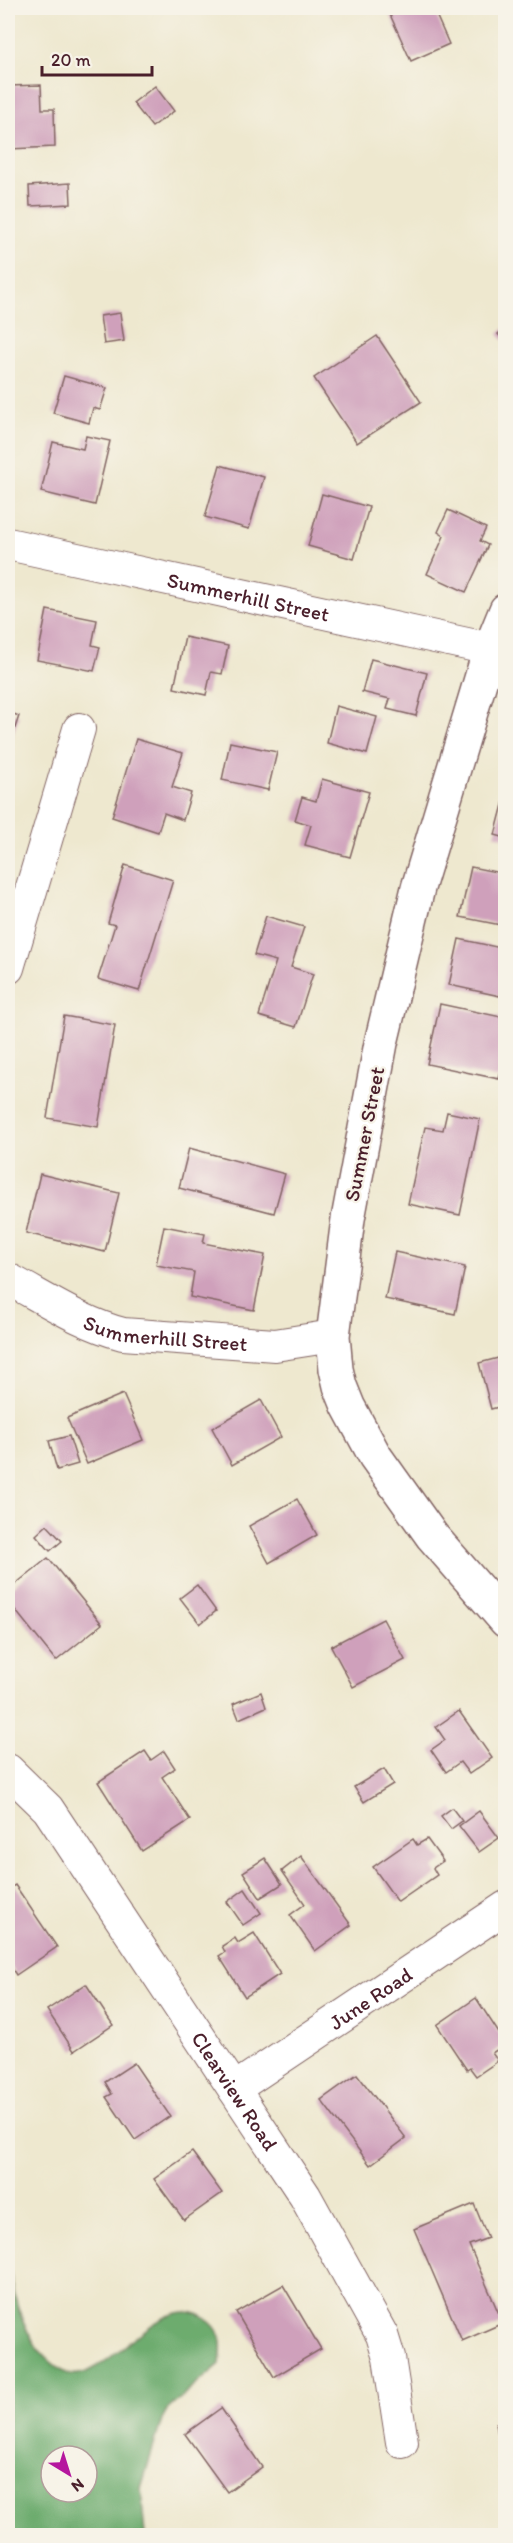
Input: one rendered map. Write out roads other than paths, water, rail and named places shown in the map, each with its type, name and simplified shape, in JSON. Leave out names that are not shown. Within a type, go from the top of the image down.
[{"type":"main road","name":"Summer Street","points":[[506,610],[490,649],[418,888],[381,1043],[348,1219],[333,1336],[340,1386],[375,1456],[432,1536],[506,1621]]},
{"type":"street","name":"Summerhill Street","points":[[8,544],[490,649]]},
{"type":"street","points":[[8,968],[79,729]]},
{"type":"street","name":"Summerhill Street","points":[[8,1279],[76,1317],[99,1328],[123,1334],[275,1345],[333,1336]]},
{"type":"street","name":"Clearview Road","points":[[8,1770],[48,1809],[305,2196],[370,2311],[389,2358],[402,2442]]},
{"type":"street","name":"June Road","points":[[234,2089],[506,1907]]}]
